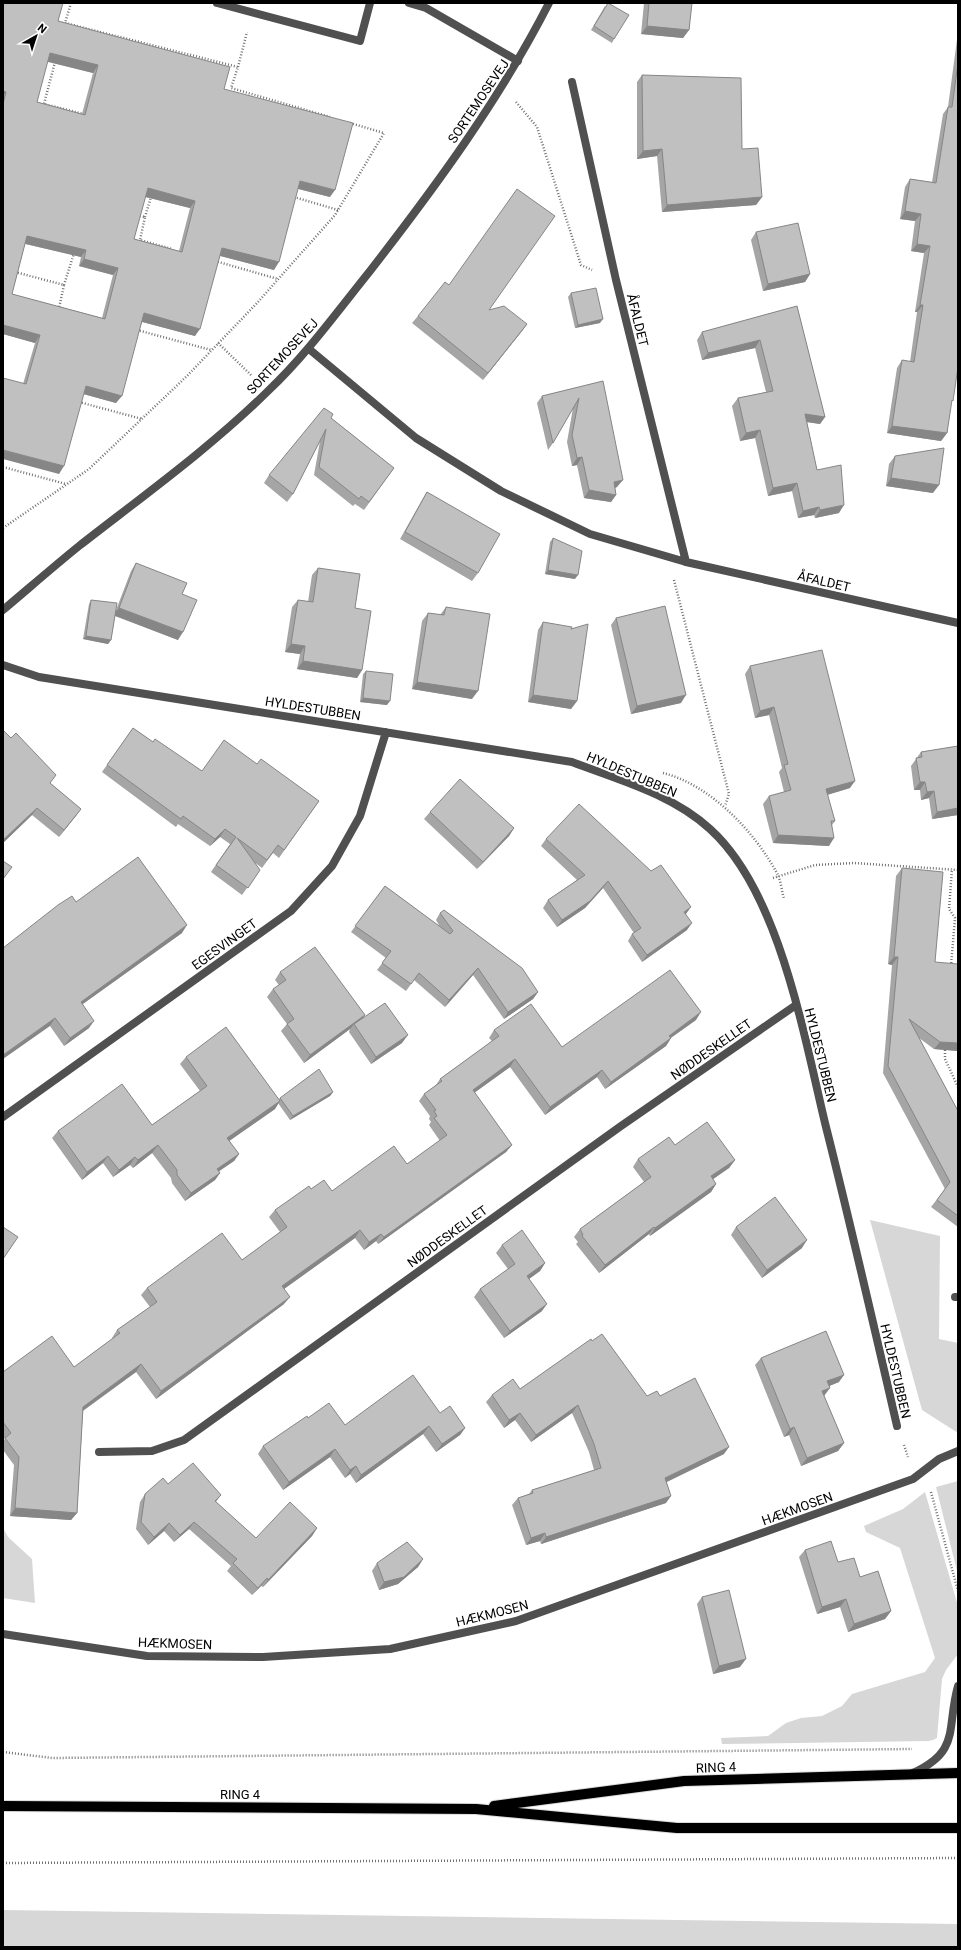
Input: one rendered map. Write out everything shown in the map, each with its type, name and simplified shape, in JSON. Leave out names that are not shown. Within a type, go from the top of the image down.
[{"type":"main road","name":"RING 4","points":[[476,1809],[684,1781],[913,1773],[958,1773]]},
{"type":"main road","name":"RING 4","points":[[3,1806],[476,1809],[677,1828],[958,1828]]},
{"type":"street","points":[[217,3],[360,40],[370,3]]},
{"type":"street","name":"SORTEMOSEVEJ","points":[[409,3],[426,8],[518,61]]},
{"type":"street","name":"SORTEMOSEVEJ","points":[[3,610],[78,547],[169,477],[268,392],[308,349],[422,205],[502,87],[518,61],[549,3]]},
{"type":"street","name":"ÅFALDET","points":[[572,82],[616,280],[686,562]]},
{"type":"street","name":"ÅFALDET","points":[[308,349],[416,438],[501,491],[590,534],[686,562],[958,623]]},
{"type":"street","name":"HYLDESTUBBEN","points":[[3,665],[39,677],[572,762],[642,788],[681,807],[710,829],[738,862],[763,905],[796,1005],[854,1240],[896,1426]]},
{"type":"street","name":"EGESVINGET","points":[[3,1117],[291,911],[332,866],[360,816],[386,732]]},
{"type":"street","name":"NØDDESKELLET","points":[[99,1452],[152,1451],[184,1440],[621,1126],[796,1005]]},
{"type":"street","name":"HÆKMOSEN","points":[[3,1634],[147,1656],[263,1657],[390,1649],[516,1621],[913,1479],[939,1459],[958,1450]]},
{"type":"street","points":[[913,1773],[936,1761],[947,1748],[952,1728],[958,1686]]},
{"type":"path","points":[[64,30],[71,3]]},
{"type":"path","points":[[229,96],[253,12]]},
{"type":"path","points":[[50,19],[238,67]]},
{"type":"path","points":[[56,60],[44,104],[90,116]]},
{"type":"path","points":[[502,87],[537,127],[581,265],[616,280]]},
{"type":"path","points":[[232,88],[331,117]]},
{"type":"path","points":[[3,528],[89,469],[142,419],[212,350],[278,279],[338,210],[384,133],[346,122]]},
{"type":"path","points":[[152,195],[140,240],[178,251]]},
{"type":"path","points":[[287,195],[338,210]]},
{"type":"path","points":[[131,214],[146,217]]},
{"type":"path","points":[[66,310],[58,308],[76,248]]},
{"type":"path","points":[[209,260],[278,279]]},
{"type":"path","points":[[9,270],[64,285]]},
{"type":"path","points":[[12,278],[14,271]]},
{"type":"path","points":[[135,329],[212,350]]},
{"type":"path","points":[[218,343],[268,392]]},
{"type":"path","points":[[73,401],[142,419]]},
{"type":"path","points":[[3,467],[66,485]]},
{"type":"path","points":[[668,556],[728,794],[725,806]]},
{"type":"path","points":[[752,885],[815,865],[854,863],[958,870]]},
{"type":"path","points":[[951,973],[955,918],[949,909],[952,869]]},
{"type":"path","points":[[946,1043],[944,1059],[958,1087]]},
{"type":"path","name":"HYLDESTUBBEN","points":[[896,1426],[905,1445],[913,1479]]},
{"type":"path","points":[[913,1479],[930,1490],[958,1591]]},
{"type":"path","points":[[3,1752],[52,1758],[947,1748]]},
{"type":"path","points":[[3,1863],[958,1858]]},
{"type":"shaded area","points":[[870,1220],[940,1236],[939,1339],[958,1343],[958,1433],[922,1410]]},
{"type":"shaded area","points":[[958,1481],[958,1575],[936,1487]]},
{"type":"shaded area","points":[[925,1492],[958,1606],[958,1654],[946,1670],[942,1679],[937,1738],[928,1741],[722,1744],[721,1738],[768,1736],[786,1723],[801,1718],[822,1716],[842,1706],[852,1694],[925,1672],[935,1658],[900,1548],[866,1532],[864,1526],[903,1509]]},
{"type":"shaded area","points":[[3,1528],[8,1537],[32,1559],[35,1603],[3,1598]]},
{"type":"shaded area","points":[[3,1910],[958,1924],[958,1947],[3,1947]]},
{"type":"building","points":[[3,3],[63,3],[58,21],[230,67],[224,89],[353,123],[335,190],[300,181],[279,262],[222,248],[200,329],[144,313],[122,396],[86,386],[64,466],[3,450],[3,378],[26,384],[40,335],[3,325],[3,104],[6,92],[3,91]],"holes":[[[50,53],[98,65],[85,115],[37,102]],[[148,188],[195,201],[182,252],[134,239]],[[27,236],[86,250],[84,259],[118,268],[105,319],[12,294]]]},
{"type":"building","points":[[608,3],[629,15],[614,39],[594,26]]},
{"type":"building","points":[[649,3],[692,3],[689,30],[647,26]]},
{"type":"building","points":[[958,63],[958,367],[947,433],[892,426],[902,360],[914,362],[923,305],[920,305],[930,246],[917,244],[921,214],[905,211],[910,179],[936,183],[948,107],[952,107]]},
{"type":"building","points":[[642,75],[741,78],[742,149],[758,148],[762,197],[667,205],[662,149],[643,151]]},
{"type":"building","points":[[517,189],[555,216],[489,310],[504,306],[527,324],[488,373],[418,316],[445,282],[449,285]]},
{"type":"building","points":[[798,223],[810,274],[768,284],[756,232]]},
{"type":"building","points":[[596,288],[603,319],[578,325],[571,293]]},
{"type":"building","points":[[797,306],[825,417],[805,414],[817,470],[841,465],[844,505],[820,510],[819,507],[803,511],[797,483],[773,488],[760,430],[746,433],[738,398],[773,391],[760,340],[708,353],[702,332]]},
{"type":"building","points":[[603,381],[623,480],[614,482],[616,495],[589,490],[582,457],[577,458],[572,435],[579,398],[553,443],[542,396]]},
{"type":"building","points":[[324,408],[333,414],[331,418],[394,468],[369,502],[361,496],[359,499],[319,467],[326,429],[293,494],[269,475]]},
{"type":"building","points":[[944,448],[939,485],[891,478],[895,456]]},
{"type":"building","points":[[427,492],[500,534],[478,573],[405,532]]},
{"type":"building","points":[[553,538],[582,551],[578,575],[548,570]]},
{"type":"building","points":[[136,563],[187,583],[182,594],[197,600],[183,632],[119,608]]},
{"type":"building","points":[[318,568],[360,574],[355,608],[371,611],[362,670],[303,661],[305,646],[291,644],[298,600],[313,602]]},
{"type":"building","points":[[91,600],[117,603],[111,640],[86,636]]},
{"type":"building","points":[[665,606],[686,695],[637,706],[616,618]]},
{"type":"building","points":[[446,607],[490,614],[478,691],[417,682],[428,613],[444,615]]},
{"type":"building","points":[[543,622],[572,627],[571,629],[588,624],[577,701],[533,695]]},
{"type":"building","points":[[822,650],[855,781],[826,789],[835,821],[831,821],[834,838],[778,835],[769,796],[791,790],[784,765],[788,764],[774,707],[760,711],[750,666]]},
{"type":"building","points":[[366,671],[393,674],[390,701],[363,698]]},
{"type":"building","points":[[133,728],[153,742],[155,739],[202,771],[224,740],[257,764],[261,759],[319,801],[284,850],[278,845],[267,860],[237,838],[260,870],[248,888],[216,865],[236,837],[225,829],[215,839],[183,816],[181,819],[107,765]]},
{"type":"building","points":[[3,730],[11,738],[16,733],[56,775],[50,783],[81,809],[64,830],[37,808],[3,840]]},
{"type":"building","points":[[958,746],[958,808],[937,812],[934,791],[927,792],[925,782],[920,782],[916,758],[922,757],[921,752]]},
{"type":"building","points":[[460,779],[514,828],[483,862],[430,812]]},
{"type":"building","points":[[579,804],[651,871],[661,865],[691,907],[684,912],[692,923],[647,955],[632,934],[641,928],[608,881],[590,901],[562,920],[548,900],[585,875],[546,839]]},
{"type":"building","points":[[138,857],[187,925],[81,1002],[94,1021],[70,1038],[55,1018],[3,1055],[3,948],[58,905],[72,896],[76,902]]},
{"type":"building","points":[[3,861],[12,867],[3,879]]},
{"type":"building","points":[[902,868],[943,872],[935,962],[958,964],[958,1043],[940,1042],[909,1019],[958,1111],[958,1216],[937,1200],[950,1182],[888,1066],[898,957],[894,957]]},
{"type":"building","points":[[385,886],[450,934],[453,931],[440,913],[444,910],[522,968],[538,992],[508,1012],[478,968],[449,1000],[419,973],[411,984],[382,963],[391,951],[355,926]]},
{"type":"building","points":[[315,947],[365,1015],[310,1055],[287,1024],[294,1019],[273,989],[286,980],[280,972]]},
{"type":"building","points":[[670,970],[701,1012],[669,1036],[671,1038],[611,1082],[602,1070],[550,1107],[515,1059],[473,1090],[512,1145],[384,1237],[381,1234],[369,1242],[360,1230],[282,1286],[290,1297],[161,1391],[141,1364],[83,1407],[77,1513],[15,1508],[19,1457],[5,1438],[11,1433],[3,1422],[3,1372],[52,1336],[74,1367],[120,1333],[117,1330],[157,1302],[147,1288],[222,1233],[242,1260],[287,1227],[275,1210],[309,1186],[311,1189],[324,1180],[332,1191],[394,1146],[407,1164],[447,1135],[434,1118],[437,1116],[434,1111],[436,1110],[424,1094],[442,1081],[440,1079],[499,1036],[494,1030],[531,1004],[562,1047]]},
{"type":"building","points":[[385,1003],[408,1035],[376,1057],[354,1024]]},
{"type":"building","points":[[226,1027],[280,1101],[227,1138],[239,1154],[217,1169],[220,1173],[191,1193],[177,1175],[177,1170],[158,1145],[138,1160],[135,1157],[119,1170],[108,1156],[87,1172],[58,1131],[122,1084],[152,1125],[207,1086],[186,1057]]},
{"type":"building","points":[[319,1069],[333,1092],[293,1116],[280,1098]]},
{"type":"building","points":[[707,1122],[735,1160],[711,1176],[716,1184],[655,1228],[654,1227],[605,1265],[582,1236],[583,1235],[580,1229],[651,1177],[638,1159],[669,1137],[675,1145]]},
{"type":"building","points":[[775,1197],[807,1240],[767,1270],[736,1227]]},
{"type":"building","points":[[3,1227],[18,1237],[3,1259]]},
{"type":"building","points":[[522,1230],[545,1263],[527,1276],[547,1304],[510,1331],[480,1289],[515,1264],[502,1245]]},
{"type":"building","points":[[826,1331],[844,1375],[827,1381],[830,1388],[822,1391],[844,1443],[807,1458],[794,1427],[790,1429],[761,1358]]},
{"type":"building","points":[[602,1334],[647,1396],[657,1391],[660,1396],[695,1378],[729,1447],[665,1478],[671,1496],[546,1537],[545,1533],[531,1538],[518,1498],[533,1493],[532,1490],[601,1468],[594,1444],[578,1405],[536,1435],[520,1413],[509,1420],[492,1395],[513,1379],[520,1389],[591,1339],[592,1341]]},
{"type":"building","points":[[413,1375],[440,1413],[450,1406],[465,1428],[442,1444],[429,1426],[361,1475],[356,1466],[350,1470],[335,1449],[289,1482],[263,1446],[329,1403],[345,1425]]},
{"type":"building","points":[[193,1463],[221,1495],[215,1501],[256,1538],[290,1502],[317,1528],[268,1580],[267,1578],[258,1588],[233,1563],[237,1559],[194,1522],[180,1535],[169,1523],[154,1537],[141,1522],[145,1494],[163,1478],[168,1484]]},
{"type":"building","points":[[831,1541],[838,1562],[854,1558],[860,1577],[878,1571],[891,1611],[854,1624],[846,1599],[822,1607],[805,1550]]},
{"type":"building","points":[[407,1542],[423,1559],[404,1577],[384,1582],[377,1563]]},
{"type":"building","points":[[729,1590],[746,1659],[719,1666],[702,1597]]}]
